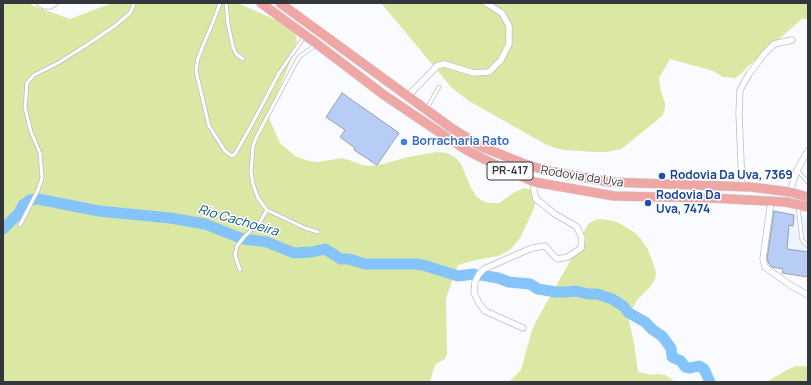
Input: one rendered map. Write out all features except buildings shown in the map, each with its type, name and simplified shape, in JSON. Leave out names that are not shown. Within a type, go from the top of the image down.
[{"type":"main road","name":"Rodovia da Uva","points":[[260,3],[384,95],[445,136],[468,151],[534,182],[614,196],[771,201],[786,202],[808,207]]},
{"type":"main road","name":"Rodovia da Uva","points":[[280,3],[450,127],[480,146],[522,164],[544,170],[610,182],[742,187],[790,192],[808,197]]},
{"type":"street","points":[[39,3],[44,6],[50,6],[55,3]]},
{"type":"street","points":[[408,96],[437,66],[444,64],[474,73],[489,72],[501,60],[509,44],[509,26],[502,13],[486,3]]},
{"type":"street","points":[[742,187],[739,113],[740,90],[749,74],[774,44],[792,40]]},
{"type":"street","points":[[790,192],[797,170],[808,151]]},
{"type":"street","points":[[523,328],[485,311],[474,293],[475,282],[479,274],[484,269],[532,248],[545,246],[557,259],[568,257],[581,248],[582,238],[577,227],[536,199],[534,182]]},
{"type":"street","points":[[771,201],[762,259],[765,267],[790,285],[808,295]]},
{"type":"lane","points":[[20,225],[38,190],[42,178],[40,153],[30,132],[25,108],[27,83],[34,75],[65,59],[116,25],[130,13],[134,3]]},
{"type":"lane","points":[[220,3],[198,58],[196,71],[209,126],[225,151],[232,156],[235,154],[279,73],[305,36]]},
{"type":"lane","points":[[226,3],[228,24],[233,47],[236,54],[243,59]]},
{"type":"lane","points":[[317,44],[300,56],[257,136],[253,146],[251,172],[258,198],[267,210],[305,228],[318,232]]},
{"type":"lane","points":[[426,110],[439,87]]},
{"type":"lane","points":[[797,170],[808,182]]},
{"type":"lane","points":[[798,204],[802,240],[808,246]]},
{"type":"lane","points":[[240,270],[236,255],[237,246],[260,222],[267,210]]},
{"type":"shaded area","points":[[771,211],[808,217],[808,277],[782,273],[783,269],[765,266]]},
{"type":"green space","points":[[3,3],[30,3],[31,5],[70,19],[112,3],[238,3],[287,25],[295,33],[297,40],[295,50],[269,118],[280,143],[295,156],[309,161],[318,162],[342,158],[362,165],[370,166],[437,152],[447,153],[455,157],[461,164],[471,188],[476,196],[481,200],[488,203],[499,203],[515,192],[524,188],[532,190],[536,201],[533,211],[520,238],[510,250],[498,256],[458,265],[446,298],[447,354],[445,359],[436,364],[430,382],[3,382]]},
{"type":"green space","points":[[381,3],[808,3],[808,19],[802,19],[735,78],[723,77],[713,71],[670,59],[659,78],[661,92],[665,103],[665,109],[662,116],[621,149],[606,152],[595,152],[565,150],[545,144],[469,101],[452,88]]},
{"type":"green space","points":[[598,219],[617,222],[634,232],[647,248],[656,272],[655,280],[637,300],[628,317],[634,343],[638,372],[652,375],[665,375],[676,382],[508,382],[521,370],[532,330],[574,254],[581,237],[589,223]]},
{"type":"green space","points":[[796,366],[808,367],[808,382],[766,382],[787,370]]},
{"type":"waterway","name":"Rio Cachoeira","points":[[3,229],[19,213],[23,205],[30,200],[38,199],[99,211],[170,218],[205,224],[243,239],[267,242],[294,253],[312,252],[325,249],[341,259],[349,259],[365,264],[415,264],[458,276],[474,274]]},
{"type":"waterway","name":"Rio Cachoeira","points":[[481,275],[498,278],[509,282],[530,284],[538,289],[556,292],[576,291],[588,294],[597,294],[612,299],[662,336],[671,348],[672,357],[681,361],[685,367],[690,368],[699,366],[704,369],[710,382]]},
{"type":"place","name":"Borracharia Rato","points":[[404,142]]},
{"type":"place","name":"Rodovia Da Uva, 7369","points":[[662,176]]},
{"type":"place","name":"Rodovia Da Uva, 7474","points":[[648,203]]}]
